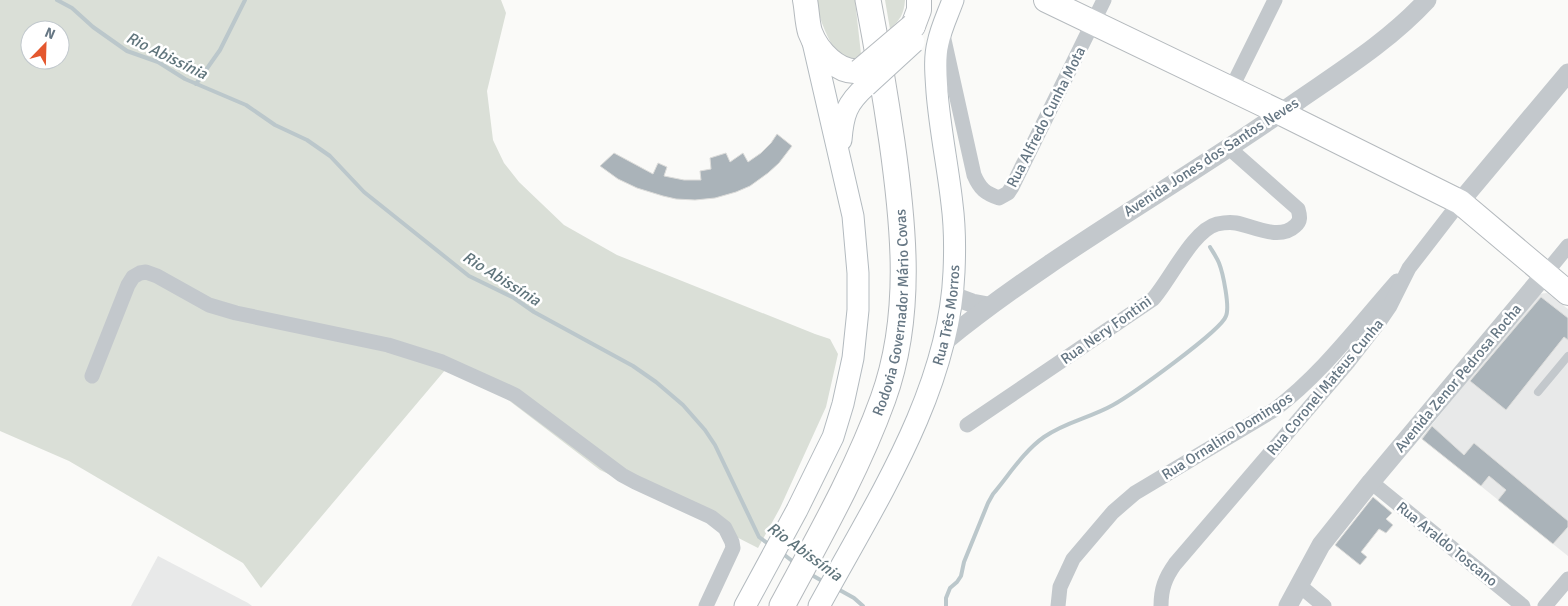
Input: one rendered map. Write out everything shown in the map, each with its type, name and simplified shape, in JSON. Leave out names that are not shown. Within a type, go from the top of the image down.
[{"type":"highway","name":"Rodovia Governador Mário Covas","points":[[786,598],[862,452],[884,398],[894,360],[900,325],[903,248],[900,196],[884,87],[868,0]]},
{"type":"main road","points":[[744,606],[797,510],[833,437],[843,404],[853,358],[858,310],[858,273],[853,216],[810,32],[805,0]]},
{"type":"main road","points":[[914,34],[919,0]]},
{"type":"main road","points":[[840,156],[843,118],[863,78],[931,21],[942,0]]},
{"type":"main road","name":"Rua Três Morros","points":[[819,606],[899,458],[932,381],[944,341],[953,296],[955,247],[952,205],[939,120],[936,53],[953,0]]},
{"type":"main road","points":[[1046,0],[1460,202],[1568,293]]},
{"type":"main road","points":[[810,32],[830,61],[863,78]]},
{"type":"street","name":"Rua Alfredo Cunha Mota","points":[[942,30],[974,175],[979,187],[999,198],[1008,194],[1012,187],[1104,0]]},
{"type":"street","points":[[1231,89],[1275,0]]},
{"type":"street","name":"Avenida Jones dos Santos Neves","points":[[944,341],[988,306],[1114,221],[1229,148],[1385,40],[1411,18],[1427,0]]},
{"type":"street","name":"Rua Coronel Mateus Cunha","points":[[1161,606],[1161,592],[1165,578],[1175,564],[1372,333],[1390,306],[1408,268],[1460,202],[1568,74]]},
{"type":"street","name":"Rua Nery Fontini","points":[[967,425],[1152,299],[1162,288],[1192,243],[1206,228],[1216,224],[1234,222],[1278,232],[1294,227],[1299,221],[1298,209],[1229,148]]},
{"type":"street","points":[[1545,274],[1568,246]]},
{"type":"street","name":"Rua Ornalino Domingos","points":[[1058,606],[1060,588],[1074,558],[1113,512],[1135,493],[1274,410],[1292,396],[1313,376],[1408,268]]},
{"type":"street","points":[[92,376],[128,284],[133,277],[146,272],[157,276],[209,305],[258,318],[306,326],[388,345],[442,362],[506,390],[622,475],[711,517],[725,528],[733,548],[706,606]]},
{"type":"street","name":"Avenida Zenor Pedrosa Rocha","points":[[1288,606],[1321,545],[1371,482],[1545,274]]},
{"type":"street","points":[[953,296],[972,303],[988,306]]},
{"type":"street","name":"Rua Araldo Toscano","points":[[1371,482],[1523,606]]},
{"type":"street","points":[[1545,606],[1568,579]]},
{"type":"street","points":[[1299,585],[1324,606]]},
{"type":"lane","points":[[1538,392],[1568,356]]},
{"type":"shaded area","points":[[0,0],[501,0],[506,13],[487,91],[493,140],[504,163],[519,182],[564,225],[617,255],[830,339],[838,354],[826,407],[780,508],[758,548],[600,470],[503,396],[446,369],[261,588],[243,563],[69,461],[0,431]]},
{"type":"shaded area","points":[[815,0],[855,0],[861,54],[848,60],[838,54],[825,31]]},
{"type":"shaded area","points":[[885,0],[905,0],[901,16],[890,29]]},
{"type":"shaded area","points":[[1547,293],[1568,309],[1568,556],[1421,438],[1538,294]]},
{"type":"shaded area","points":[[158,556],[248,603],[252,606],[131,606]]},
{"type":"building","points":[[777,134],[792,146],[779,163],[750,186],[715,198],[695,200],[663,196],[637,188],[618,179],[600,166],[614,153],[653,174],[658,163],[667,167],[664,176],[684,180],[701,180],[700,171],[711,169],[710,158],[726,153],[730,162],[743,153],[748,162],[761,153]]},
{"type":"building","points":[[1541,297],[1568,318],[1568,340],[1564,337],[1506,410],[1470,381]]},
{"type":"building","points":[[1432,426],[1464,455],[1474,443],[1568,521],[1568,527],[1553,544],[1498,500],[1506,490],[1489,476],[1481,486],[1422,439]]},
{"type":"building","points":[[1373,497],[1392,513],[1386,519],[1393,525],[1386,533],[1379,529],[1361,552],[1367,557],[1360,565],[1335,545]]},
{"type":"waterway","name":"Rio Abissínia","points":[[57,0],[72,8],[93,27],[127,51],[158,62],[185,79],[246,105],[275,125],[307,140],[330,156],[364,192],[469,276],[514,298],[534,312],[633,366],[656,382],[683,405],[705,430],[715,445],[759,537],[770,545]]},
{"type":"waterway","points":[[196,84],[220,50],[245,0]]},
{"type":"waterway","points":[[946,606],[946,598],[950,588],[961,576],[964,562],[988,503],[993,494],[1030,449],[1052,432],[1123,399],[1193,348],[1209,335],[1226,316],[1227,298],[1221,268],[1210,247]]},
{"type":"waterway","name":"Rio Abissínia","points":[[782,553],[796,564]]},
{"type":"waterway","name":"Rio Abissínia","points":[[810,574],[824,582]]},
{"type":"waterway","name":"Rio Abissínia","points":[[836,588],[854,598],[863,606]]}]
